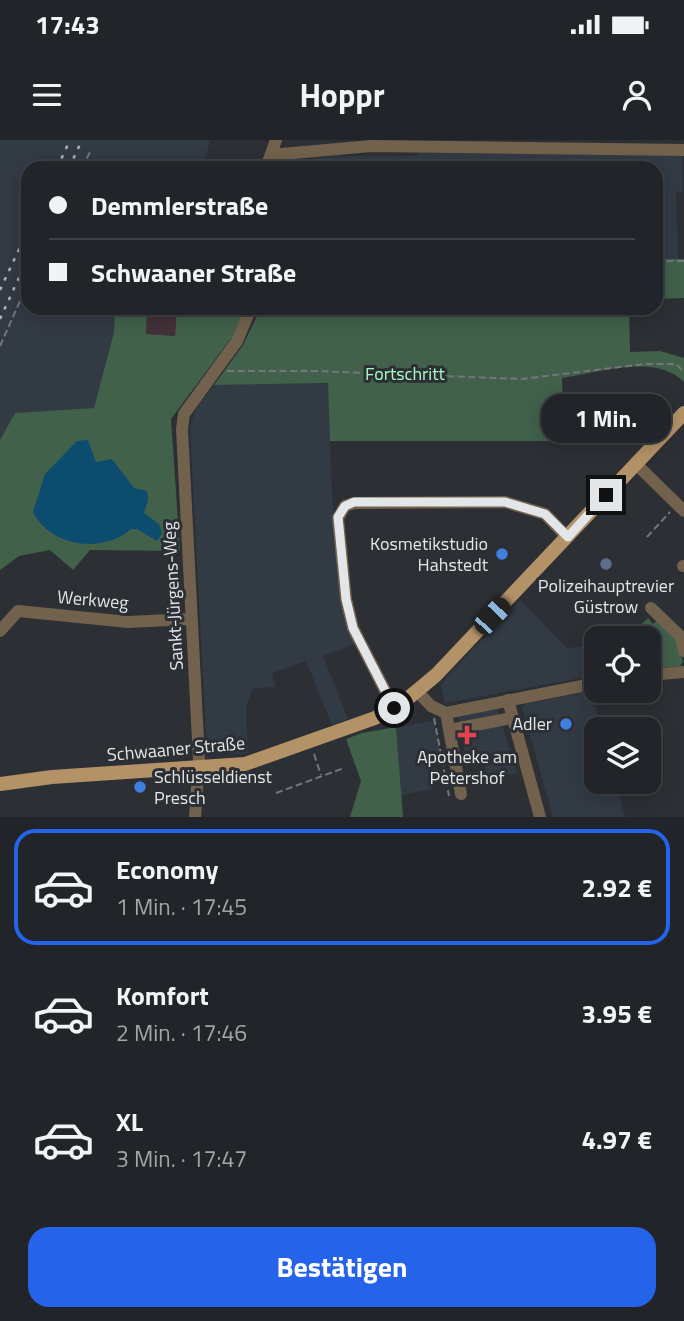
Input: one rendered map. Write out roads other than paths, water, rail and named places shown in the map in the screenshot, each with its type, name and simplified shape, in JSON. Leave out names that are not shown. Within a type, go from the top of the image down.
[{"type":"main road","name":"Schwaaner Straße","points":[[0,784],[51,777],[197,769],[267,759],[394,708],[417,691],[568,537],[684,413]]},
{"type":"street","points":[[268,161],[276,140]]},
{"type":"street","points":[[274,161],[370,146],[684,150]]},
{"type":"street","name":"Sankt-Jürgens-Weg","points":[[195,817],[197,769],[181,429],[184,414],[237,341],[248,315]]},
{"type":"street","points":[[636,464],[681,507]]},
{"type":"street","points":[[394,708],[353,628],[346,599],[338,517],[345,506],[354,502],[505,502],[545,514],[568,537]]},
{"type":"street","points":[[651,608],[681,637],[684,651]]},
{"type":"street","name":"Werkweg","points":[[0,631],[19,611],[128,622],[191,619]]},
{"type":"street","points":[[661,674],[684,672]]},
{"type":"street","points":[[440,715],[584,685]]},
{"type":"street","points":[[417,691],[440,715],[449,730],[455,795]]},
{"type":"street","points":[[508,700],[540,817]]},
{"type":"street","points":[[449,730],[512,718]]},
{"type":"water","points":[[88,440],[96,462],[112,459],[134,488],[147,491],[148,500],[144,513],[159,524],[162,534],[157,541],[137,529],[131,529],[106,542],[78,543],[52,533],[41,524],[33,512],[45,474],[77,441]]},
{"type":"railway","points":[[60,161],[70,140]]},
{"type":"railway","points":[[72,161],[82,140]]},
{"type":"railway","points":[[0,290],[21,245]]},
{"type":"railway","points":[[0,319],[21,273]]},
{"type":"place","name":"Kosmetikstudio Hahstedt","points":[[502,554]]},
{"type":"place","name":"Polizeihauptrevier Güstrow","points":[[606,564]]},
{"type":"place","name":"Adler","points":[[566,724]]},
{"type":"place","name":"Apotheke am Petershof","points":[[467,735]]},
{"type":"place","name":"Schlüsseldienst Presch","points":[[140,787]]},
{"type":"park label","name":"Fortschritt","points":[[405,374]]}]
